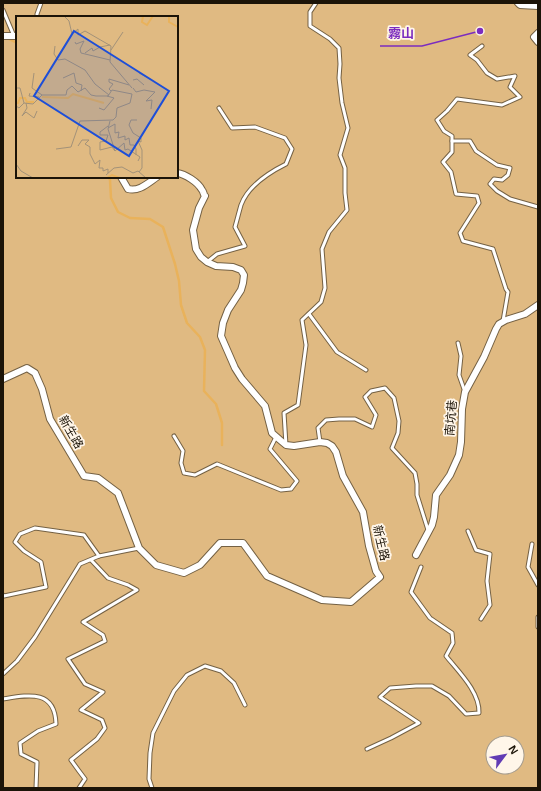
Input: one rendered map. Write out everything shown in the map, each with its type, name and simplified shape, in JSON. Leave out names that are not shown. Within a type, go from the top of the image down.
[{"type":"street","points":[[518,3],[520,5],[538,6]]},
{"type":"street","points":[[538,33],[534,37],[538,42]]},
{"type":"street","points":[[5,36],[15,36]]},
{"type":"street","points":[[178,173],[192,179],[203,190],[205,196],[199,208],[193,230],[196,249],[201,257],[207,262],[216,266],[233,267],[241,270],[244,274],[241,290],[225,316],[221,336],[235,368],[242,379],[265,406],[272,433],[286,445],[294,446],[320,442]]},
{"type":"street","points":[[122,178],[128,189],[132,190],[140,188],[155,178]]},
{"type":"street","points":[[503,321],[525,314],[538,306]]},
{"type":"street","name":"南坑巷","points":[[416,555],[432,525],[436,495],[450,476],[459,455],[462,409],[465,392],[484,357],[496,329],[503,321]]},
{"type":"street","name":"新生路","points":[[3,379],[27,368],[35,373],[42,389],[50,418],[84,476],[98,478],[118,493],[139,548],[156,565],[184,573],[200,565],[220,543],[243,543],[267,576],[322,600],[351,602],[380,576],[376,571],[368,546],[363,512],[344,476],[336,452],[332,446],[327,443],[320,442]]},
{"type":"lane","points":[[37,16],[41,3]]},
{"type":"lane","points":[[286,445],[284,413],[298,405],[306,345],[302,320],[321,302],[325,288],[322,249],[329,232],[347,210],[345,168],[340,156],[348,128],[342,103],[339,78],[339,48],[330,39],[310,26],[310,12],[316,3]]},
{"type":"lane","points":[[3,10],[15,36]]},
{"type":"lane","points":[[482,46],[470,54],[477,60],[487,73],[497,79],[515,76],[510,86],[520,96],[502,105],[457,99],[437,120],[444,131],[452,136],[452,152],[443,162],[451,172],[456,194],[477,196],[479,203],[460,233],[464,241],[493,249],[506,290],[508,292],[503,321]]},
{"type":"lane","points":[[207,262],[217,254],[245,246],[236,226],[242,204],[251,189],[270,172],[286,164],[292,149],[285,138],[255,127],[232,128],[219,108]]},
{"type":"lane","points":[[452,141],[470,141],[476,151],[497,165],[510,168],[508,175],[502,180],[494,179],[490,184],[497,191],[510,199],[538,207]]},
{"type":"lane","points":[[309,314],[337,352],[366,370]]},
{"type":"lane","points":[[458,343],[461,356],[459,375],[465,392]]},
{"type":"lane","points":[[320,442],[318,428],[326,420],[355,420],[372,427],[376,415],[365,397],[371,391],[385,388],[394,398],[399,421],[398,433],[392,448],[415,473],[417,495],[428,532]]},
{"type":"lane","points":[[174,436],[183,451],[181,463],[184,473],[195,475],[217,464],[281,490],[291,489],[297,481],[270,449],[276,436]]},
{"type":"lane","points":[[3,595],[46,586],[41,562],[24,551],[15,542],[20,534],[35,528],[84,535],[99,556]]},
{"type":"lane","points":[[468,531],[476,550],[490,554],[487,581],[490,605],[481,619]]},
{"type":"lane","points":[[532,544],[528,567],[538,585]]},
{"type":"lane","points":[[3,674],[17,661],[35,637],[80,564],[99,556],[139,548]]},
{"type":"lane","points":[[79,788],[85,778],[72,760],[97,739],[105,728],[102,720],[80,710],[103,692],[85,684],[68,659],[105,641],[103,636],[83,622],[137,590],[108,578],[91,560]]},
{"type":"lane","points":[[367,749],[419,724],[380,697],[390,688],[432,686],[449,696],[466,714],[479,713],[480,705],[476,697],[466,680],[446,656],[453,643],[452,632],[430,618],[411,592],[421,567]]},
{"type":"lane","points":[[538,617],[538,627]]},
{"type":"lane","points":[[152,788],[149,779],[150,753],[153,733],[174,691],[187,674],[205,666],[221,671],[234,683],[245,705]]},
{"type":"lane","points":[[3,699],[22,696],[37,696],[48,701],[56,716],[56,724],[38,731],[20,743],[21,754],[37,762],[36,788]]},
{"type":"shaded area","points":[[3,3],[538,3],[538,788],[3,788]]},
{"type":"waterway","points":[[7,38],[16,42]]},
{"type":"waterway","points":[[109,178],[111,198],[118,212],[130,218],[150,219],[163,227],[175,264],[179,281],[181,305],[187,323],[200,337],[205,350],[204,391],[216,404],[222,423],[222,445]]},
{"type":"place","name":"霧山","points":[[480,31]]}]
